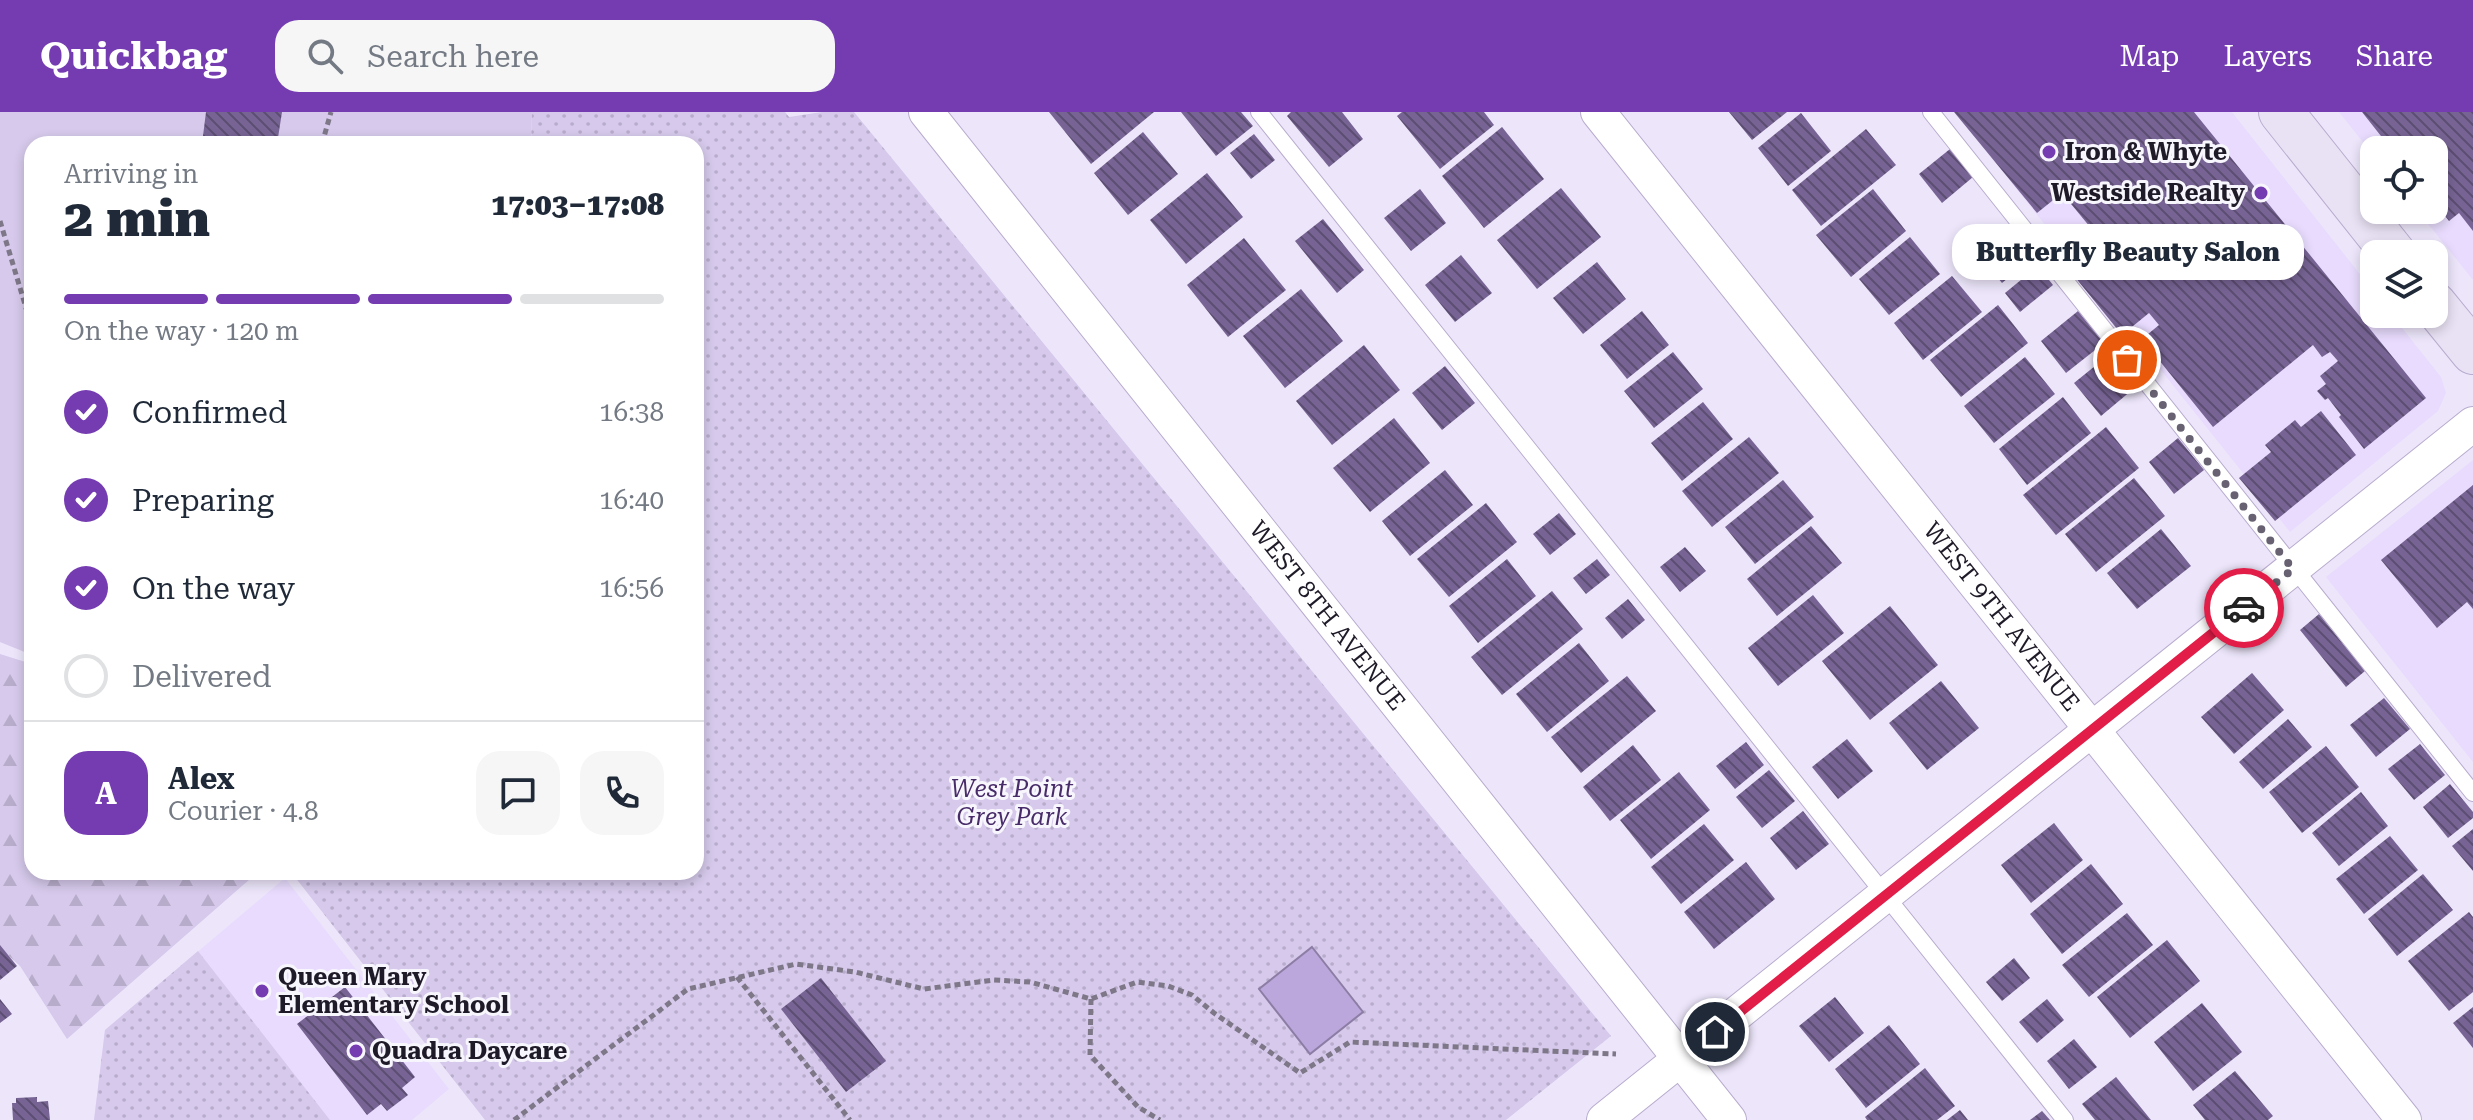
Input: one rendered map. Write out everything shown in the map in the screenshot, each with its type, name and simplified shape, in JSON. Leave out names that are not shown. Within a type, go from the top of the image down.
[{"type":"main road","points":[[2281,112],[2383,240]]},
{"type":"main road","points":[[2448,321],[2473,352]]},
{"type":"street","name":"WEST 9TH AVENUE","points":[[1598,112],[2404,1120]]},
{"type":"street","name":"WEST 8TH AVENUE","points":[[927,113],[1729,1120]]},
{"type":"street","points":[[1604,1120],[2473,424]]},
{"type":"lane","points":[[1259,112],[2065,1120]]},
{"type":"lane","points":[[1931,112],[2473,793]]},
{"type":"path","points":[[324,136],[331,112]]},
{"type":"path","points":[[0,221],[24,301]]},
{"type":"path","points":[[514,1120],[688,989],[796,964],[855,972],[924,989],[994,980],[1030,982],[1091,999],[1137,982],[1168,986],[1192,995],[1300,1073],[1350,1042],[1616,1054]]},
{"type":"path","points":[[737,977],[850,1120]]},
{"type":"path","points":[[1091,999],[1090,1055],[1138,1107],[1160,1120]]},
{"type":"path","points":[[1087,1064],[1093,1059]]},
{"type":"shaded area","points":[[1955,112],[2232,112],[2360,274],[2360,328],[2402,328],[2441,377],[2446,393],[2438,411],[2290,532]]},
{"type":"shaded area","points":[[2339,112],[2473,112],[2473,280],[2448,249],[2448,240],[2441,240],[2428,224],[2448,224],[2448,136],[2360,138]]},
{"type":"shaded area","points":[[2473,460],[2473,762],[2326,577]]},
{"type":"shaded area","name":"Queen Mary Elementary School","points":[[283,880],[287,880],[449,1089],[412,1120],[94,1120],[105,1030]]},
{"type":"shaded area","points":[[1312,947],[1363,1012],[1310,1054],[1259,989]]},
{"type":"green space","points":[[0,112],[532,112],[531,136],[24,136],[24,652],[0,642]]},
{"type":"green space","name":"West Point Grey Park","points":[[532,112],[785,112],[789,117],[822,112],[854,112],[1611,1036],[1506,1120],[485,1120],[297,880],[704,880],[704,136],[531,136]]},
{"type":"green space","points":[[0,654],[24,662],[24,880],[249,880],[67,1039],[20,966],[0,948]]},
{"type":"green space","points":[[198,951],[330,1120],[94,1120],[105,1030]]},
{"type":"building","points":[[206,112],[282,112],[278,136],[203,136]]},
{"type":"building","points":[[1049,112],[1154,112],[1091,164]]},
{"type":"building","points":[[1181,112],[1241,112],[1253,126],[1216,156]]},
{"type":"building","points":[[1291,112],[1342,112],[1363,139],[1329,167],[1287,116]]},
{"type":"building","points":[[1402,112],[1484,112],[1494,125],[1440,169],[1397,116]]},
{"type":"building","points":[[1729,112],[1787,112],[1752,140]]},
{"type":"building","points":[[1954,112],[2194,112],[2360,317],[2360,328],[2369,328],[2426,398],[2364,449],[2328,398],[2325,400],[2317,391],[2326,384],[2320,376],[2338,361],[2330,352],[2322,357],[2313,345],[2213,427],[2142,339],[2159,325],[2149,313],[2122,335],[2062,261],[2095,233],[2062,193],[2037,213]]},
{"type":"building","points":[[2362,112],[2473,112],[2473,231],[2459,213],[2448,220],[2448,136],[2381,136]]},
{"type":"building","points":[[1801,113],[1831,151],[1788,186],[1758,148]]},
{"type":"building","points":[[1502,127],[1544,179],[1484,228],[1442,176]]},
{"type":"building","points":[[1866,129],[1896,165],[1821,226],[1792,190]]},
{"type":"building","points":[[1143,132],[1178,174],[1128,215],[1094,173]]},
{"type":"building","points":[[1254,134],[1275,160],[1251,179],[1230,153]]},
{"type":"building","points":[[1950,149],[1973,177],[1942,203],[1919,174]]},
{"type":"building","points":[[1207,173],[1243,217],[1186,264],[1150,220]]},
{"type":"building","points":[[1561,188],[1601,237],[1537,289],[1497,240]]},
{"type":"building","points":[[1420,189],[1446,223],[1411,251],[1384,218]]},
{"type":"building","points":[[1873,189],[1906,231],[1851,277],[1816,235]]},
{"type":"building","points":[[1323,219],[1364,270],[1337,293],[1295,241]]},
{"type":"building","points":[[2007,227],[2032,258],[2002,283],[1976,251]]},
{"type":"building","points":[[1910,237],[1940,274],[1889,315],[1859,279]]},
{"type":"building","points":[[1244,238],[1286,290],[1228,337],[1187,285]]},
{"type":"building","points":[[1461,255],[1492,293],[1455,322],[1425,285]]},
{"type":"building","points":[[1597,262],[1626,299],[1583,334],[1553,298]]},
{"type":"building","points":[[2038,266],[2053,285],[2020,312],[2005,293]]},
{"type":"building","points":[[1952,276],[1982,312],[1923,360],[1894,323]]},
{"type":"building","points":[[1301,289],[1343,341],[1285,388],[1243,336]]},
{"type":"building","points":[[1998,305],[2028,343],[1961,397],[1930,360]]},
{"type":"building","points":[[1642,311],[1669,345],[1627,379],[1600,345]]},
{"type":"building","points":[[2078,311],[2104,343],[2066,373],[2041,341]]},
{"type":"building","points":[[1364,345],[1400,390],[1332,445],[1296,401]]},
{"type":"building","points":[[1673,352],[1703,389],[1654,428],[1624,391]]},
{"type":"building","points":[[2111,353],[2138,385],[2101,416],[2074,383]]},
{"type":"building","points":[[2025,357],[2055,394],[1994,443],[1964,406]]},
{"type":"building","points":[[1445,366],[1475,403],[1442,430],[1412,393]]},
{"type":"building","points":[[2063,397],[2091,433],[2027,485],[1999,449]]},
{"type":"building","points":[[1703,402],[1733,439],[1682,481],[1651,443]]},
{"type":"building","points":[[2321,411],[2356,455],[2275,521],[2239,478],[2271,452],[2265,445],[2295,420],[2301,427]]},
{"type":"building","points":[[1394,418],[1430,463],[1370,512],[1333,468]]},
{"type":"building","points":[[2106,427],[2139,468],[2056,535],[2023,495]]},
{"type":"building","points":[[1749,437],[1779,473],[1712,527],[1682,491]]},
{"type":"building","points":[[2178,438],[2204,470],[2174,494],[2149,462]]},
{"type":"building","points":[[1445,470],[1473,505],[1410,556],[1382,521]]},
{"type":"building","points":[[2134,478],[2165,516],[2096,572],[2065,534]]},
{"type":"building","points":[[1783,480],[1814,517],[1755,564],[1725,527]]},
{"type":"building","points":[[2473,485],[2473,609],[2467,602],[2437,628],[2381,560]]},
{"type":"building","points":[[1486,503],[1517,542],[1449,597],[1417,559]]},
{"type":"building","points":[[1559,513],[1576,534],[1550,555],[1533,534]]},
{"type":"building","points":[[1811,526],[1842,563],[1777,616],[1747,579]]},
{"type":"building","points":[[2161,529],[2191,566],[2137,609],[2107,573]]},
{"type":"building","points":[[1685,547],[1706,571],[1680,592],[1660,567]]},
{"type":"building","points":[[1507,559],[1536,596],[1478,643],[1449,606]]},
{"type":"building","points":[[1597,559],[1610,575],[1586,594],[1573,578]]},
{"type":"building","points":[[1552,591],[1583,629],[1502,695],[1471,657]]},
{"type":"building","points":[[1813,595],[1844,633],[1778,686],[1748,648]]},
{"type":"building","points":[[1628,599],[1645,620],[1622,639],[1605,618]]},
{"type":"building","points":[[1890,606],[1938,665],[1870,720],[1822,661]]},
{"type":"building","points":[[2319,614],[2365,671],[2346,687],[2300,630]]},
{"type":"building","points":[[1579,643],[1609,681],[1547,732],[1516,694]]},
{"type":"building","points":[[2252,673],[2284,710],[2234,754],[2201,717]]},
{"type":"building","points":[[1627,676],[1656,711],[1581,773],[1551,737]]},
{"type":"building","points":[[1941,681],[1979,728],[1927,770],[1889,723]]},
{"type":"building","points":[[2384,698],[2410,729],[2376,757],[2350,725]]},
{"type":"building","points":[[2288,719],[2312,747],[2263,789],[2239,762]]},
{"type":"building","points":[[1847,739],[1873,771],[1838,799],[1812,767]]},
{"type":"building","points":[[1746,742],[1764,765],[1735,789],[1716,766]]},
{"type":"building","points":[[2420,744],[2445,775],[2414,800],[2388,769]]},
{"type":"building","points":[[1633,745],[1661,780],[1610,821],[1583,787]]},
{"type":"building","points":[[2326,746],[2359,787],[2302,833],[2269,792]]},
{"type":"building","points":[[1769,770],[1795,801],[1762,828],[1736,797]]},
{"type":"building","points":[[1679,772],[1710,810],[1651,859],[1620,820]]},
{"type":"building","points":[[2450,784],[2473,812],[2473,818],[2448,838],[2423,807]]},
{"type":"building","points":[[2361,792],[2388,826],[2339,866],[2312,833]]},
{"type":"building","points":[[1803,811],[1829,844],[1796,870],[1770,838]]},
{"type":"building","points":[[2054,823],[2083,860],[2031,903],[2001,865]]},
{"type":"building","points":[[1704,824],[1734,860],[1681,904],[1651,867]]},
{"type":"building","points":[[2473,829],[2473,871],[2452,846]]},
{"type":"building","points":[[2390,836],[2418,870],[2364,914],[2336,879]]},
{"type":"building","points":[[1746,862],[1775,899],[1714,949],[1684,912]]},
{"type":"building","points":[[2091,864],[2123,904],[2062,954],[2030,914]]},
{"type":"building","points":[[2423,874],[2453,910],[2397,956],[2368,919]]},
{"type":"building","points":[[2469,912],[2473,917],[2473,992],[2449,1011],[2408,961]]},
{"type":"building","points":[[2127,913],[2153,945],[2089,997],[2062,965]]},
{"type":"building","points":[[2167,940],[2200,981],[2130,1038],[2097,997]]},
{"type":"building","points":[[0,945],[17,966],[0,980]]},
{"type":"building","points":[[2014,958],[2030,978],[2002,1001],[1986,982]]},
{"type":"building","points":[[821,978],[886,1061],[846,1092],[781,1009]]},
{"type":"building","name":"Quadra Daycare","points":[[345,987],[415,1077],[402,1088],[408,1095],[387,1111],[381,1104],[367,1115],[297,1024]]},
{"type":"building","points":[[1835,997],[1864,1033],[1829,1062],[1799,1026]]},
{"type":"building","points":[[0,999],[12,1014],[0,1023]]},
{"type":"building","points":[[2047,999],[2064,1020],[2037,1043],[2019,1022]]},
{"type":"building","points":[[2202,1003],[2242,1052],[2193,1091],[2154,1042]]},
{"type":"building","points":[[2473,1007],[2473,1048],[2453,1023]]},
{"type":"building","points":[[1889,1025],[1920,1064],[1866,1108],[1835,1069]]},
{"type":"building","points":[[2074,1039],[2097,1067],[2069,1089],[2047,1061]]},
{"type":"building","points":[[1925,1068],[1955,1106],[1937,1120],[1867,1120],[1865,1117]]},
{"type":"building","points":[[2235,1071],[2273,1116],[2268,1120],[2205,1120],[2193,1105]]},
{"type":"building","points":[[2116,1077],[2151,1120],[2095,1120],[2082,1104]]},
{"type":"building","points":[[37,1097],[37,1102],[48,1101],[50,1120],[13,1120],[12,1103],[16,1103],[16,1098]]},
{"type":"building","points":[[1960,1110],[1968,1120],[1947,1120]]},
{"type":"building","points":[[2042,1111],[2050,1120],[2030,1120]]},
{"type":"way so far","points":[[2127,360],[2293,569],[2244,608]]},
{"type":"place","name":"Iron & Whyte","points":[[2049,152]]},
{"type":"place","name":"Westside Realty","points":[[2261,193]]},
{"type":"place","name":"Butterfly Beauty Salon","points":[[2127,360]]},
{"type":"place","name":"Queen Mary Elementary School","points":[[262,991]]},
{"type":"place","name":"Quadra Daycare","points":[[356,1051]]},
{"type":"route","points":[[1715,1032],[2244,608]]}]
